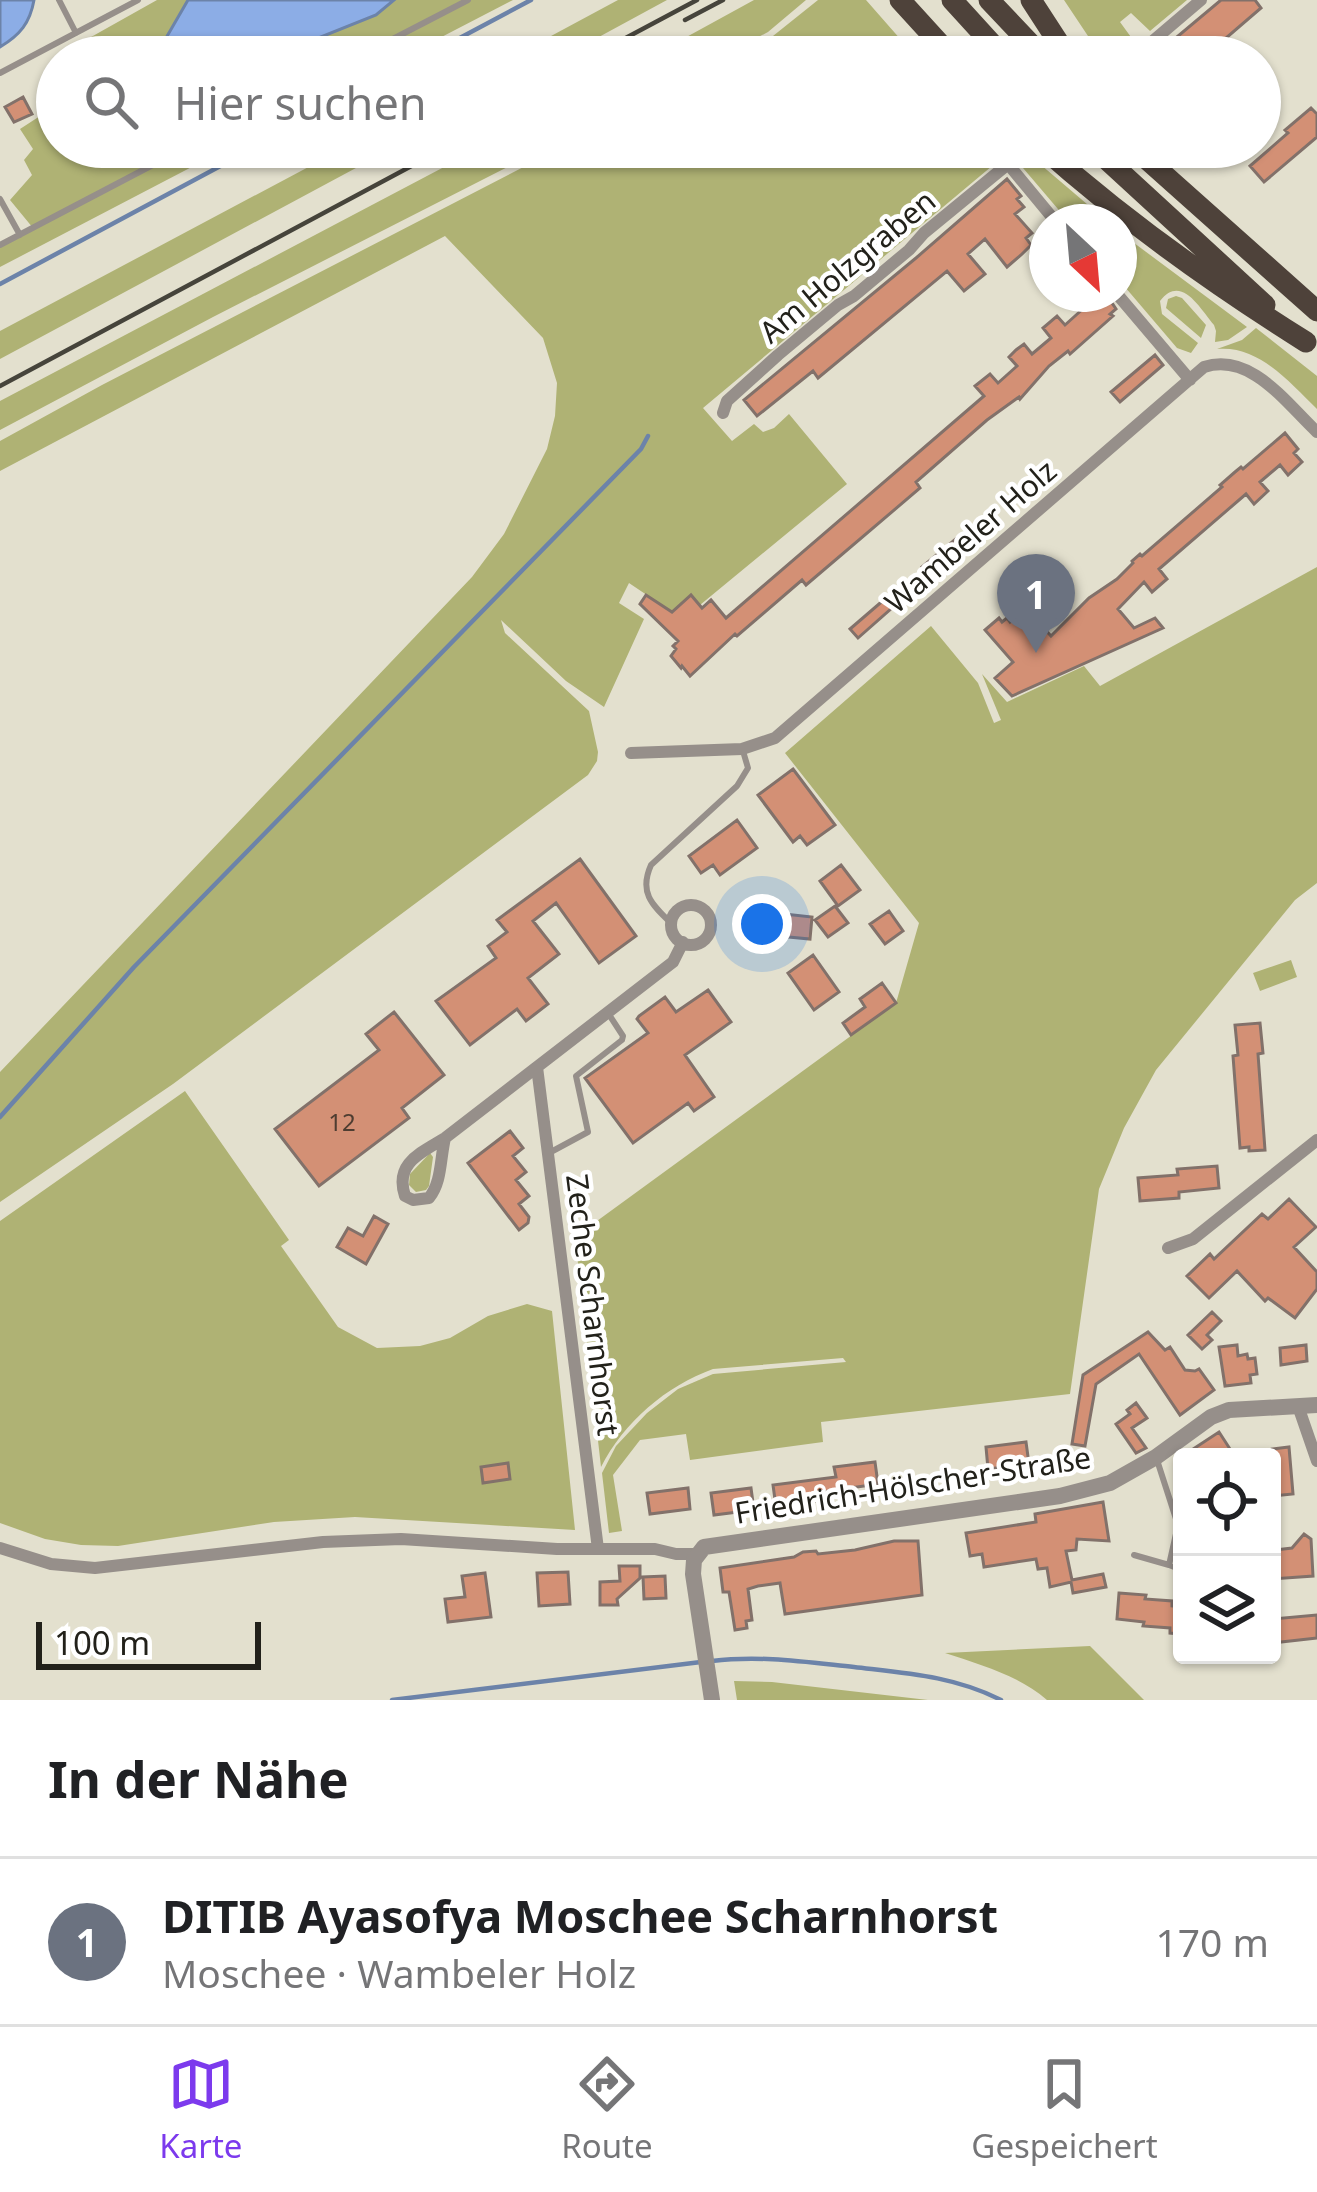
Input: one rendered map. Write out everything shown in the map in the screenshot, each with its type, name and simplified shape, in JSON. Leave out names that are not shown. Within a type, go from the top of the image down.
[{"type":"highway","points":[[900,0],[933,36]]},
{"type":"highway","points":[[952,0],[985,36]]},
{"type":"highway","points":[[989,0],[1023,36]]},
{"type":"highway","points":[[1031,0],[1054,36]]},
{"type":"highway","points":[[1066,168],[1134,226],[1311,347]]},
{"type":"highway","points":[[1117,168],[1311,347]]},
{"type":"highway","points":[[1157,168],[1317,311]]},
{"type":"street","points":[[1159,36],[1201,0]]},
{"type":"street","name":"Am Holzgraben","points":[[723,413],[727,401],[778,355],[1003,168]]},
{"type":"street","name":"Am Holzgraben","points":[[1011,168],[1041,204]]},
{"type":"street","points":[[1132,312],[1190,380]]},
{"type":"street","name":"Wambeler Holz","points":[[631,753],[742,749],[775,738],[1204,368],[1216,363],[1248,369],[1317,432]]},
{"type":"street","points":[[690,905],[709,914],[711,922],[708,935],[697,944],[683,942],[671,923],[678,910],[690,905]]},
{"type":"street","points":[[445,1138],[437,1187],[429,1198],[412,1201],[402,1189],[405,1168],[416,1156],[673,962],[683,942]]},
{"type":"street","name":"Zeche Scharnhorst","points":[[537,1067],[598,1549]]},
{"type":"street","points":[[1168,1248],[1193,1239],[1317,1140]]},
{"type":"street","points":[[1308,1405],[1317,1461]]},
{"type":"street","name":"Friedrich-Hölscher-Straße","points":[[0,1548],[51,1564],[94,1568],[323,1542],[401,1539],[697,1554],[714,1543],[808,1534],[1060,1496],[1110,1483],[1228,1410],[1308,1405]]},
{"type":"street","points":[[697,1554],[693,1574],[712,1700]]},
{"type":"lane","points":[[59,0],[76,33]]},
{"type":"lane","points":[[70,36],[138,0]]},
{"type":"lane","points":[[399,36],[468,0]]},
{"type":"lane","points":[[0,73],[36,54]]},
{"type":"lane","points":[[0,245],[146,168]]},
{"type":"lane","points":[[0,199],[20,235]]},
{"type":"lane","points":[[671,923],[648,896],[644,881],[652,866],[737,786],[748,768],[742,749]]},
{"type":"lane","points":[[549,1154],[588,1132],[576,1076],[622,1040],[608,1013]]},
{"type":"lane","points":[[1156,1457],[1178,1525],[1169,1565]]},
{"type":"lane","points":[[1134,1555],[1173,1567]]},
{"type":"green space","points":[[157,0],[188,0],[169,36],[93,36]]},
{"type":"green space","points":[[394,0],[513,0],[444,36],[324,36],[376,15]]},
{"type":"green space","points":[[618,0],[667,0],[601,36],[551,36]]},
{"type":"green space","points":[[754,0],[806,0],[760,36],[688,36]]},
{"type":"green space","points":[[818,0],[866,0],[898,36],[773,36]]},
{"type":"green space","points":[[1064,0],[1187,0],[1150,31],[1131,13],[1120,22],[1130,36],[1088,36]]},
{"type":"green space","points":[[36,119],[36,168],[190,168],[0,267],[0,246],[33,228],[10,200],[32,175],[24,160],[33,149],[20,129]]},
{"type":"green space","points":[[307,168],[356,168],[0,359],[0,331]]},
{"type":"green space","points":[[442,168],[506,168],[0,430],[0,401]]},
{"type":"green space","points":[[521,168],[990,168],[703,408],[732,441],[754,424],[763,432],[774,428],[789,414],[847,484],[700,605],[672,612],[629,583],[619,603],[644,619],[604,707],[566,681],[501,620],[505,633],[589,711],[598,752],[588,775],[173,1084],[0,1202],[0,1072],[472,577],[504,534],[547,449],[557,383],[543,338],[445,236],[0,471],[0,441]]},
{"type":"green space","points":[[1023,168],[1045,168],[1087,204],[1054,204]]},
{"type":"green space","points":[[1137,244],[1247,327],[1228,340],[1215,342],[1214,325],[1196,302],[1175,291],[1160,301],[1162,314],[1198,343],[1191,353],[1177,348],[1137,301]]},
{"type":"green space","points":[[1176,296],[1206,325],[1201,338],[1166,308],[1168,299]]},
{"type":"green space","points":[[1256,328],[1317,376],[1317,409],[1260,359],[1217,349],[1242,340]]},
{"type":"green space","points":[[1317,567],[1317,883],[1295,900],[1156,1070],[1124,1128],[1099,1189],[1070,1394],[821,1422],[823,1442],[690,1460],[686,1434],[640,1440],[613,1475],[622,1531],[609,1533],[602,1473],[616,1446],[678,1389],[713,1374],[846,1362],[843,1358],[713,1369],[696,1376],[663,1396],[634,1421],[610,1451],[601,1467],[575,1237],[896,1003],[919,923],[785,753],[931,626],[978,683],[994,723],[1001,720],[982,674],[1007,702],[1084,666],[1100,686]]},
{"type":"green space","points":[[1291,960],[1297,977],[1260,991],[1253,973]]},
{"type":"green space","points":[[185,1091],[289,1240],[281,1246],[338,1327],[377,1348],[420,1346],[527,1304],[552,1311],[575,1530],[355,1517],[274,1522],[118,1546],[45,1539],[0,1523],[0,1221]]},
{"type":"green space","points":[[430,1153],[429,1186],[416,1192],[409,1185],[410,1174]]},
{"type":"green space","points":[[1090,1646],[1144,1700],[1047,1700],[1011,1677],[945,1653]]},
{"type":"green space","points":[[734,1681],[772,1682],[928,1700],[737,1700]]},
{"type":"water","points":[[0,0],[34,0],[23,28],[0,47]]},
{"type":"water","points":[[188,0],[394,0],[376,15],[324,36],[167,36]]},
{"type":"building","points":[[1221,0],[1255,0],[1261,8],[1228,36],[1178,36]]},
{"type":"building","points":[[23,97],[32,114],[14,122],[5,107]]},
{"type":"building","points":[[1311,108],[1317,114],[1317,137],[1281,168],[1281,139],[1288,133],[1285,130]]},
{"type":"building","points":[[1252,168],[1280,168],[1264,182]]},
{"type":"building","points":[[1007,179],[1021,196],[1017,199],[1024,207],[1015,214],[1029,230],[1029,247],[1007,267],[985,239],[968,254],[985,274],[964,291],[947,271],[818,378],[813,371],[757,416],[744,400]]},
{"type":"building","points":[[1079,312],[1112,312],[1070,354],[1049,366],[1020,399],[987,420],[916,482],[920,488],[806,585],[802,580],[690,676],[681,668],[671,656],[678,641],[640,604],[646,595],[672,612],[691,595],[702,608],[711,600],[726,618],[984,396],[975,386],[990,374],[998,383],[1017,366],[1009,357],[1016,350],[1024,344],[1032,354],[1051,338],[1043,328],[1057,316],[1065,325]]},
{"type":"building","points":[[1155,355],[1163,365],[1120,402],[1111,392]]},
{"type":"building","points":[[1285,433],[1302,462],[1288,475],[1280,465],[1260,482],[1268,491],[1254,504],[1246,494],[1159,569],[1167,579],[1152,592],[1144,582],[1118,609],[1134,628],[1155,618],[1163,628],[1012,696],[995,678],[1013,662],[985,630],[999,618],[1010,622],[1017,615],[1034,633],[1042,626],[1051,636],[1089,598]]},
{"type":"building","points":[[958,537],[966,546],[930,576],[922,567]]},
{"type":"building","points":[[886,598],[893,607],[858,638],[850,629]]},
{"type":"building","points":[[793,769],[835,825],[807,845],[800,836],[793,842],[758,795]]},
{"type":"building","points":[[737,820],[757,848],[720,875],[713,865],[701,873],[689,856]]},
{"type":"building","points":[[580,859],[636,936],[599,963],[556,903],[533,921],[559,954],[528,978],[548,1004],[526,1021],[517,1009],[470,1045],[436,1001],[496,958],[488,946],[507,932],[497,920]]},
{"type":"building","points":[[841,865],[860,890],[838,906],[820,881]]},
{"type":"building","points":[[835,906],[848,923],[828,937],[815,920]]},
{"type":"building","points":[[749,910],[812,917],[810,939],[747,933]]},
{"type":"building","points":[[889,911],[903,931],[885,944],[870,924]]},
{"type":"building","points":[[813,955],[839,992],[814,1010],[788,973]]},
{"type":"building","points":[[882,983],[896,1003],[851,1035],[843,1023],[865,1007],[860,999]]},
{"type":"building","points":[[708,990],[731,1022],[685,1055],[714,1097],[694,1111],[688,1103],[633,1143],[585,1078],[648,1033],[637,1019],[665,997],[676,1012]]},
{"type":"building","points":[[394,1012],[444,1075],[402,1108],[409,1118],[319,1186],[275,1129],[379,1050],[366,1034]]},
{"type":"building","points":[[1260,1023],[1265,1150],[1249,1151],[1249,1147],[1240,1148],[1235,1025]]},
{"type":"building","points":[[510,1131],[523,1148],[513,1156],[526,1172],[516,1180],[529,1196],[519,1204],[529,1217],[519,1230],[468,1163]]},
{"type":"building","points":[[1217,1166],[1219,1188],[1140,1201],[1138,1178]]},
{"type":"building","points":[[1289,1199],[1316,1227],[1294,1247],[1317,1272],[1317,1289],[1295,1318],[1268,1298],[1265,1301],[1237,1271],[1209,1298],[1187,1276],[1210,1254],[1214,1259],[1262,1214],[1268,1219]]},
{"type":"building","points":[[374,1216],[388,1224],[366,1264],[337,1247],[348,1228],[363,1236]]},
{"type":"building","points":[[1212,1312],[1221,1321],[1207,1335],[1212,1340],[1202,1349],[1188,1335]]},
{"type":"building","points":[[1148,1332],[1165,1350],[1170,1347],[1185,1370],[1199,1369],[1214,1390],[1180,1415],[1139,1354],[1096,1384],[1085,1446],[1072,1444],[1083,1375]]},
{"type":"building","points":[[1237,1345],[1238,1356],[1255,1358],[1257,1374],[1250,1375],[1251,1383],[1225,1386],[1219,1347]]},
{"type":"building","points":[[1306,1345],[1307,1361],[1281,1365],[1280,1348]]},
{"type":"building","points":[[1136,1403],[1147,1418],[1132,1428],[1146,1448],[1136,1453],[1116,1424]]},
{"type":"building","points":[[1219,1432],[1229,1448],[1195,1448]]},
{"type":"building","points":[[1026,1442],[1029,1464],[988,1469],[986,1447]]},
{"type":"building","points":[[1289,1447],[1293,1494],[1281,1495],[1280,1448]]},
{"type":"building","points":[[875,1462],[878,1484],[815,1493],[816,1501],[776,1507],[773,1485],[836,1477],[834,1467]]},
{"type":"building","points":[[508,1463],[510,1479],[483,1483],[481,1467]]},
{"type":"building","points":[[688,1488],[690,1509],[650,1514],[647,1493]]},
{"type":"building","points":[[751,1488],[754,1510],[714,1515],[711,1493]]},
{"type":"building","points":[[1103,1502],[1109,1541],[1077,1539],[1076,1550],[1066,1551],[1072,1580],[1103,1574],[1106,1587],[1073,1593],[1071,1582],[1050,1587],[1047,1568],[1038,1569],[1036,1559],[984,1567],[982,1554],[970,1556],[966,1533],[1036,1522],[1035,1514]]},
{"type":"building","points":[[1304,1534],[1311,1539],[1313,1576],[1281,1578],[1281,1549],[1292,1548]]},
{"type":"building","points":[[918,1541],[922,1595],[785,1614],[780,1583],[758,1586],[748,1589],[752,1620],[746,1621],[747,1628],[735,1630],[720,1568]]},
{"type":"building","points":[[619,1566],[640,1566],[640,1578],[617,1599],[618,1605],[600,1605],[600,1582],[620,1581]]},
{"type":"building","points":[[568,1572],[570,1604],[539,1606],[537,1573]]},
{"type":"building","points":[[485,1573],[491,1617],[448,1622],[445,1599],[465,1597],[462,1576]]},
{"type":"building","points":[[665,1576],[666,1598],[644,1599],[643,1577]]},
{"type":"building","points":[[1119,1593],[1172,1601],[1173,1633],[1170,1628],[1117,1619]]},
{"type":"building","points":[[1317,1615],[1317,1638],[1281,1642],[1281,1618]]},
{"type":"waterway","points":[[463,36],[531,0]]},
{"type":"waterway","points":[[0,284],[217,168]]},
{"type":"waterway","points":[[0,1117],[134,967],[641,449],[648,436]]},
{"type":"waterway","points":[[712,1661],[783,1660],[911,1674],[1001,1700]]},
{"type":"waterway","points":[[392,1700],[701,1662]]},
{"type":"railway","points":[[629,36],[697,0]]},
{"type":"railway","points":[[685,20],[723,0]]},
{"type":"railway","points":[[0,386],[408,168]]},
{"type":"place","name":"DITIB Ayasofya Moschee Scharnhorst","points":[[1036,653]]}]
